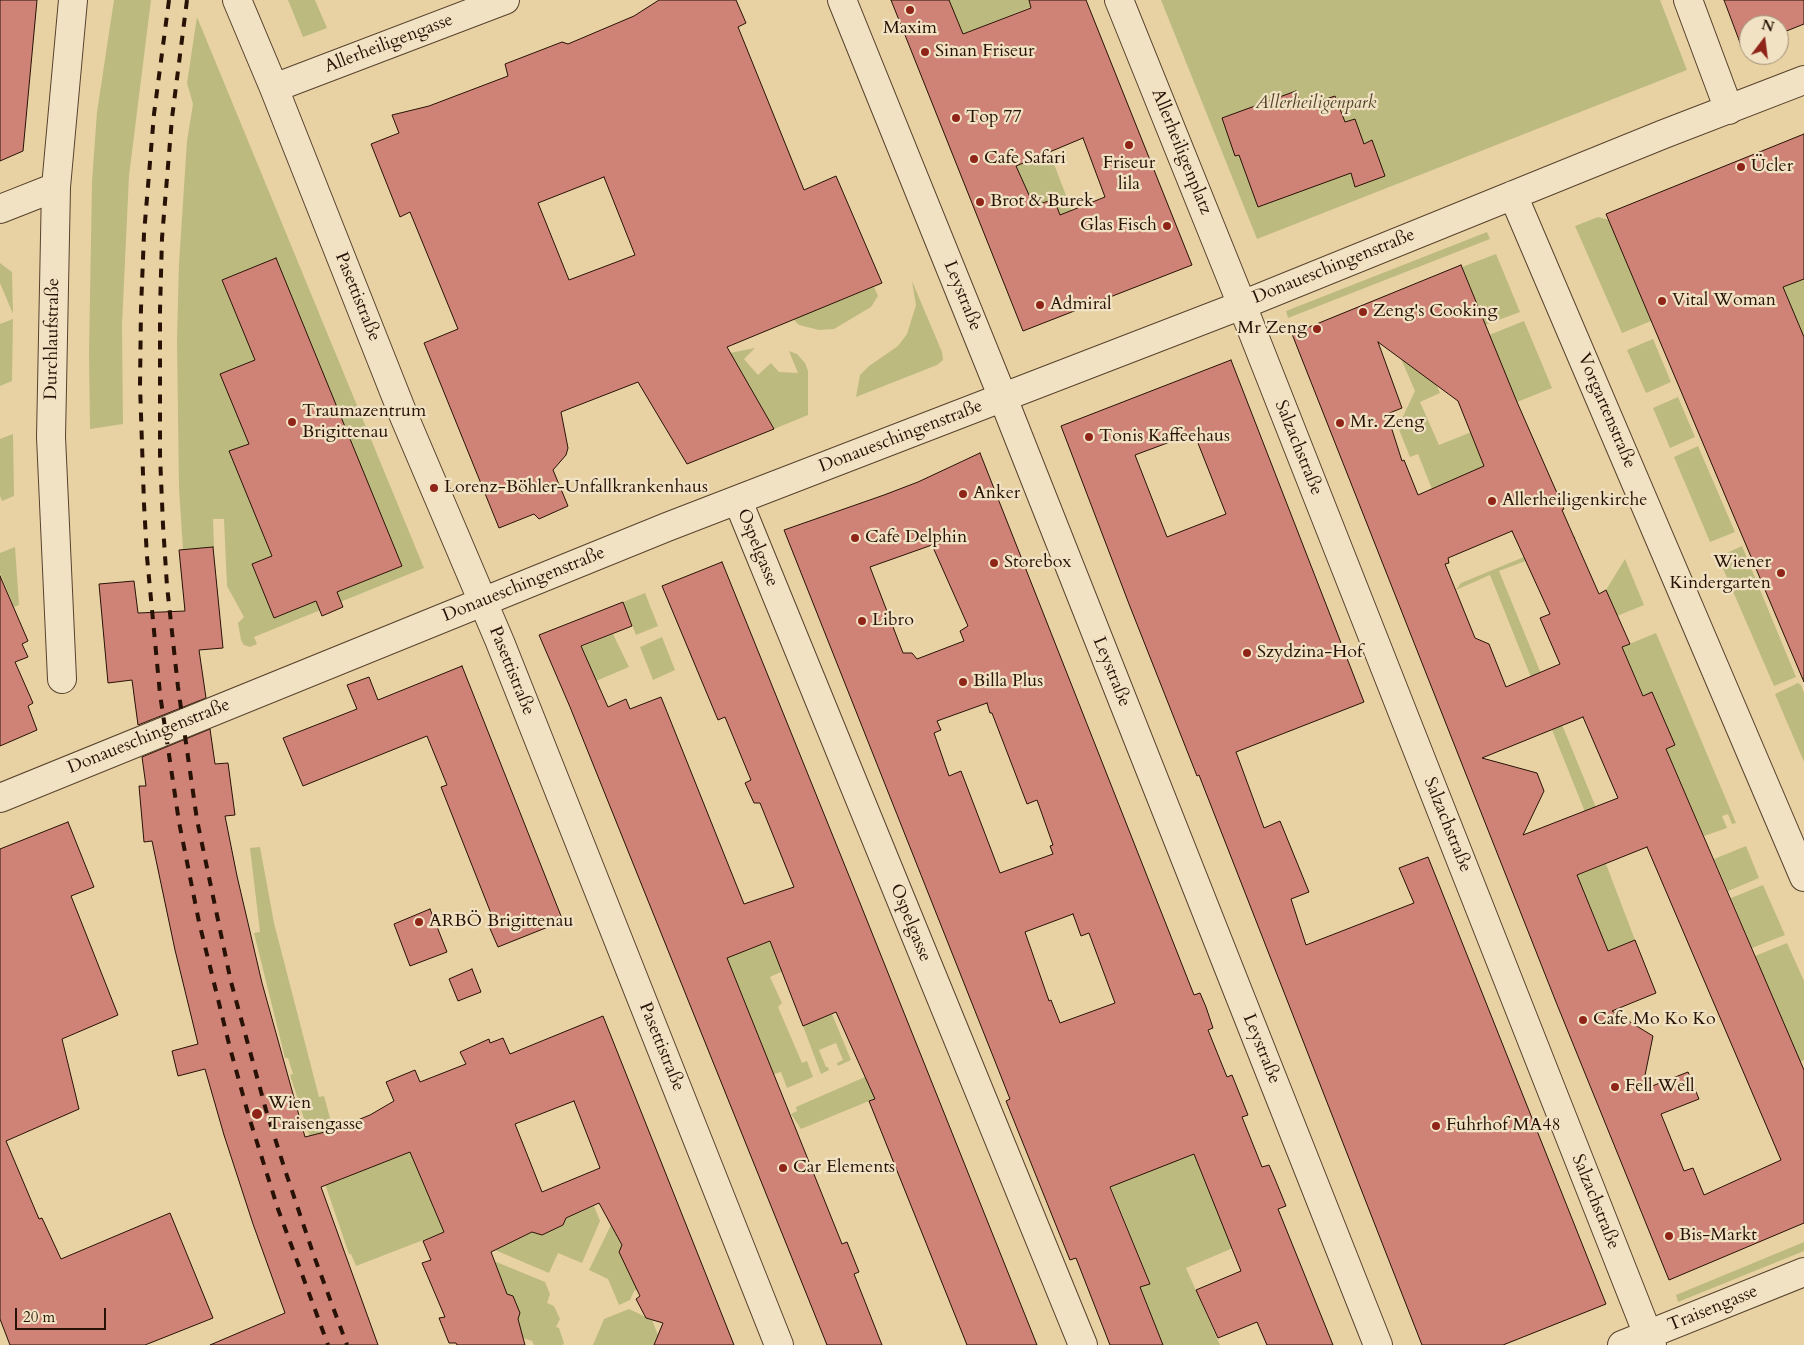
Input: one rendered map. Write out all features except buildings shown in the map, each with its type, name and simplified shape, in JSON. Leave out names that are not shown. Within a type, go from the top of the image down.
[{"type":"street","name":"Durchlaufstraße","points":[[62,679],[51,436],[56,187],[73,0]]},
{"type":"street","name":"Pasettistraße","points":[[237,0],[274,88],[403,414],[483,602],[780,1345]]},
{"type":"street","name":"Allerheiligengasse","points":[[274,88],[505,0]]},
{"type":"street","name":"Leystraße","points":[[842,0],[1003,398],[1378,1345]]},
{"type":"street","name":"Allerheiligenplatz","points":[[1120,0],[1242,305]]},
{"type":"street","points":[[1688,0],[1729,110]]},
{"type":"street","name":"Donaueschingenstraße","points":[[0,798],[658,531],[1242,305],[1664,134],[1804,80]]},
{"type":"street","points":[[0,209],[56,187]]},
{"type":"street","name":"Vorgartenstraße","points":[[1514,195],[1804,877]]},
{"type":"street","name":"Salzachstraße","points":[[1242,305],[1650,1340]]},
{"type":"street","name":"Ospelgasse","points":[[738,501],[1083,1345]]},
{"type":"street","name":"Traisengasse","points":[[1622,1345],[1650,1340],[1804,1272]]},
{"type":"green space","points":[[114,0],[151,0],[129,176],[122,325],[123,424],[90,429],[89,353],[92,181],[97,112]]},
{"type":"green space","points":[[288,0],[315,0],[327,28],[303,37]]},
{"type":"green space","points":[[949,0],[1029,0],[1031,7],[963,34]]},
{"type":"green space","name":"Allerheiligenpark","points":[[1161,0],[1660,0],[1687,70],[1257,239]]},
{"type":"green space","points":[[197,17],[424,568],[254,637],[257,644],[250,647],[244,645],[241,640],[238,623],[244,617],[227,586],[224,519],[213,519],[214,547],[183,550],[179,489],[177,339],[179,263],[187,141],[193,104],[187,83]],"holes":[[[276,258],[402,566],[274,618],[252,564],[272,556],[230,451],[249,444],[255,360],[222,280]]]},
{"type":"green space","points":[[1049,151],[1072,211],[1061,220],[1054,199],[1034,206],[1015,165]]},
{"type":"green space","points":[[1598,217],[1609,220],[1651,321],[1622,333],[1575,226]]},
{"type":"green space","points":[[1487,232],[1490,239],[1288,318],[1286,311]]},
{"type":"green space","points":[[1496,254],[1520,312],[1485,325],[1462,267]]},
{"type":"green space","points":[[0,263],[12,272],[13,314],[0,283]]},
{"type":"green space","points":[[1804,279],[1804,337],[1783,287]]},
{"type":"green space","points":[[912,281],[942,352],[943,360],[937,365],[856,397],[860,375],[869,366],[898,346],[907,334],[916,305]]},
{"type":"green space","points":[[874,287],[878,296],[871,307],[834,329],[819,330],[799,325],[793,319]]},
{"type":"green space","points":[[13,319],[12,381],[0,386],[0,324]]},
{"type":"green space","points":[[1524,321],[1552,388],[1517,402],[1489,335]]},
{"type":"green space","points":[[1653,339],[1671,382],[1646,393],[1627,350]]},
{"type":"green space","points":[[755,348],[744,359],[758,375],[771,363],[779,372],[798,373],[789,351],[797,354],[805,363],[808,371],[808,415],[774,429],[730,353]]},
{"type":"green space","points":[[1398,352],[1435,382],[1440,393],[1420,402],[1439,445],[1521,412],[1536,444],[1432,489],[1418,454],[1410,457],[1398,427],[1415,391]]},
{"type":"green space","points":[[1678,397],[1695,437],[1670,448],[1653,408]]},
{"type":"green space","points":[[13,434],[14,496],[2,501],[0,496],[0,439]]},
{"type":"green space","points":[[1698,446],[1735,532],[1710,542],[1674,457]]},
{"type":"green space","points":[[1575,536],[1576,542],[1499,571],[1606,832],[1595,837],[1490,575],[1456,590],[1461,583]]},
{"type":"green space","points":[[1742,546],[1796,677],[1774,686],[1718,557]]},
{"type":"green space","points":[[15,547],[19,605],[14,607],[0,573],[0,553]]},
{"type":"green space","points":[[1625,559],[1644,605],[1617,616],[1606,590]]},
{"type":"green space","points":[[645,593],[658,626],[636,635],[623,602]]},
{"type":"green space","points":[[1656,633],[1736,823],[1732,824],[1728,814],[1722,816],[1727,828],[1704,836],[1666,749],[1674,745],[1643,696],[1622,647]]},
{"type":"green space","points":[[613,634],[629,667],[596,681],[581,647]]},
{"type":"green space","points":[[662,637],[675,670],[653,680],[640,647]]},
{"type":"green space","points":[[1798,683],[1801,685],[1804,693],[1804,762],[1775,694]]},
{"type":"green space","points":[[1746,846],[1759,878],[1728,891],[1714,859]]},
{"type":"green space","points":[[260,847],[274,923],[319,1097],[324,1096],[346,1177],[410,1152],[444,1232],[356,1266],[351,1254],[349,1254],[290,1075],[293,1074],[288,1058],[285,1058],[254,933],[260,932],[250,848]]},
{"type":"green space","points":[[1606,864],[1635,940],[1598,955],[1592,930],[1596,921],[1589,904],[1580,902],[1568,879]]},
{"type":"green space","points":[[1763,885],[1785,935],[1752,948],[1731,898]]},
{"type":"green space","points":[[771,941],[783,971],[770,977],[782,1003],[778,1007],[802,1063],[807,1061],[813,1077],[787,1088],[781,1072],[774,1074],[727,958]]},
{"type":"green space","points":[[1787,943],[1804,981],[1804,1060],[1800,1062],[1755,956]]},
{"type":"green space","points":[[832,1014],[851,1060],[838,1066],[837,1063],[843,1060],[836,1043],[819,1050],[829,1070],[821,1074],[803,1026]]},
{"type":"green space","points":[[865,1077],[881,1096],[801,1129],[791,1114],[797,1111],[796,1107]]},
{"type":"green space","points":[[1192,1148],[1233,1248],[1186,1268],[1220,1345],[1163,1345],[1140,1287],[1150,1283],[1108,1180]]},
{"type":"green space","points":[[594,1206],[600,1221],[582,1263],[558,1253],[549,1273],[495,1250],[532,1232],[542,1235],[563,1225],[566,1218]]},
{"type":"green space","points":[[611,1225],[641,1287],[634,1291],[630,1300],[619,1305],[608,1279],[589,1270]]},
{"type":"green space","points":[[1804,1242],[1804,1251],[1678,1302],[1676,1295]]},
{"type":"green space","points":[[489,1259],[545,1282],[550,1294],[547,1303],[554,1306],[560,1319],[556,1327],[559,1328],[563,1345],[534,1345],[532,1341],[523,1338],[518,1319]]},
{"type":"green space","points":[[629,1309],[652,1320],[658,1335],[655,1342],[656,1345],[593,1345],[604,1319]]},
{"type":"railway","points":[[169,0],[154,114],[144,234],[140,385],[147,557],[160,694],[179,822],[199,922],[230,1048],[249,1117],[278,1209],[328,1345]]},
{"type":"railway","points":[[187,0],[172,118],[162,238],[160,310],[160,455],[163,525],[167,586],[178,687],[197,820],[231,982],[266,1110],[285,1170],[347,1345]]},
{"type":"place","name":"Maxim","points":[[910,10]]},
{"type":"place","name":"Sinan Friseur","points":[[925,52]]},
{"type":"place","name":"Top 77","points":[[956,118]]},
{"type":"place","name":"Friseur lila","points":[[1129,145]]},
{"type":"place","name":"Cafe Safari","points":[[974,159]]},
{"type":"place","name":"Ücler","points":[[1741,167]]},
{"type":"place","name":"Brot & Burek","points":[[980,202]]},
{"type":"place","name":"Glas Fisch","points":[[1167,226]]},
{"type":"place","name":"Vital Woman","points":[[1662,301]]},
{"type":"place","name":"Admiral","points":[[1040,305]]},
{"type":"place","name":"Zeng's Cooking","points":[[1363,312]]},
{"type":"place","name":"Mr Zeng","points":[[1317,329]]},
{"type":"place","name":"Traumazentrum Brigittenau","points":[[292,422]]},
{"type":"place","name":"Mr. Zeng","points":[[1340,423]]},
{"type":"place","name":"Tonis Kaffeehaus","points":[[1089,437]]},
{"type":"place","name":"Lorenz-Böhler-Unfallkrankenhaus","points":[[434,488]]},
{"type":"place","name":"Anker","points":[[963,494]]},
{"type":"place","name":"Allerheiligenkirche","points":[[1492,501]]},
{"type":"place","name":"Cafe Delphin","points":[[855,538]]},
{"type":"place","name":"Storebox","points":[[994,563]]},
{"type":"place","name":"Wiener Kindergarten","points":[[1781,573]]},
{"type":"place","name":"Libro","points":[[862,621]]},
{"type":"place","name":"Szydzina-Hof","points":[[1247,653]]},
{"type":"place","name":"Billa Plus","points":[[963,682]]},
{"type":"place","name":"ARBÖ Brigittenau","points":[[419,922]]},
{"type":"place","name":"Cafe Mo Ko Ko","points":[[1583,1020]]},
{"type":"place","name":"Fell Well","points":[[1615,1087]]},
{"type":"place","name":"Wien Traisengasse","points":[[257,1114]]},
{"type":"place","name":"Fuhrhof MA48","points":[[1436,1126]]},
{"type":"place","name":"Car Elements","points":[[783,1168]]},
{"type":"place","name":"Bis-Markt","points":[[1669,1236]]}]
